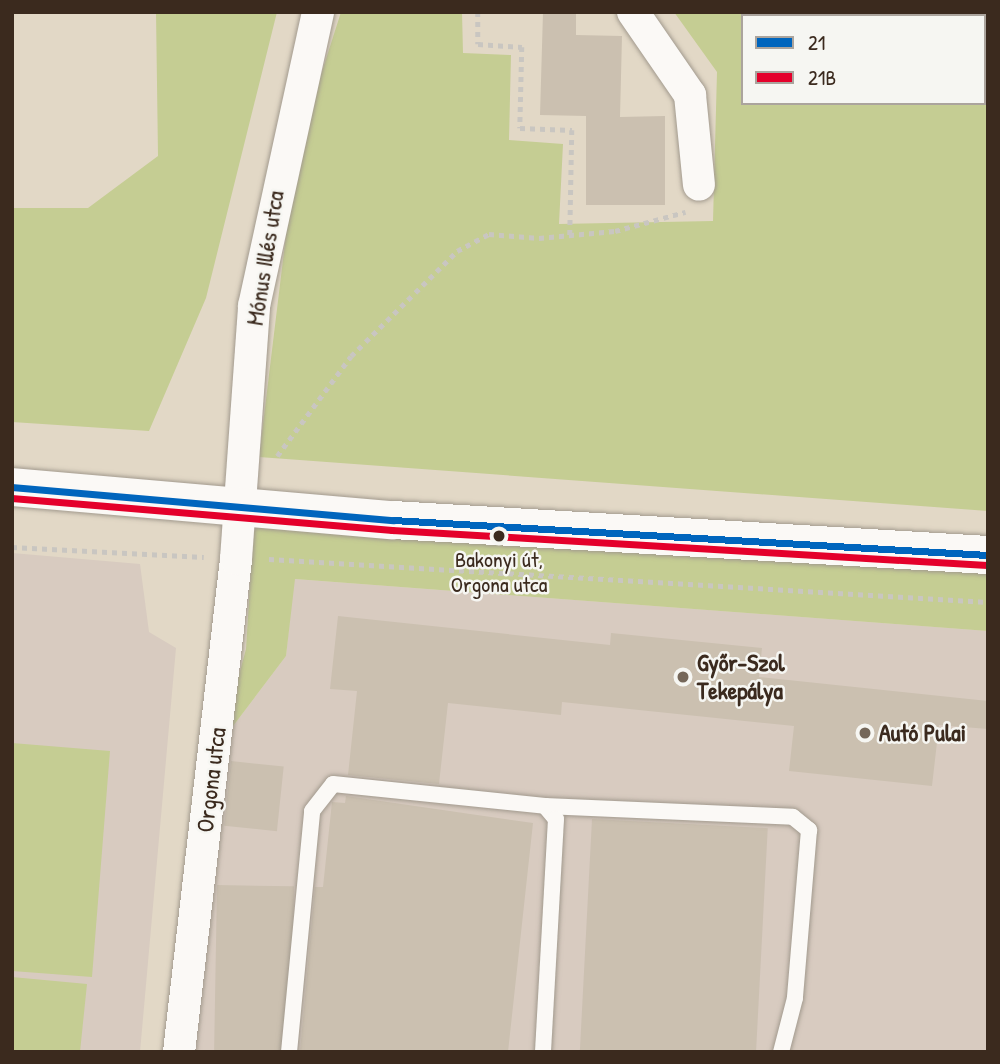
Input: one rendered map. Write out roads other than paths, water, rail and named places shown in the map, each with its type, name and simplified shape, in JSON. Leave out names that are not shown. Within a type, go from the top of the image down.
[{"type":"main road","points":[[12,487],[239,508],[988,555]]},
{"type":"street","name":"Mónus Illés utca","points":[[239,508],[254,306],[318,12]]},
{"type":"street","points":[[632,12],[690,95],[699,185]]},
{"type":"street","name":"Orgona utca","points":[[179,1052],[236,559],[239,508]]},
{"type":"lane","points":[[289,1052],[312,811],[319,794],[333,783],[545,806],[793,817],[809,830],[795,998],[781,1052]]},
{"type":"lane","points":[[543,1052],[559,837],[545,806]]},
{"type":"place","name":"Bakonyi út, Orgona utca","points":[[499,536]]},
{"type":"place","name":"Győr-Szol Tekepálya","points":[[683,677]]},
{"type":"place","name":"Autó Pulai","points":[[865,733]]}]
